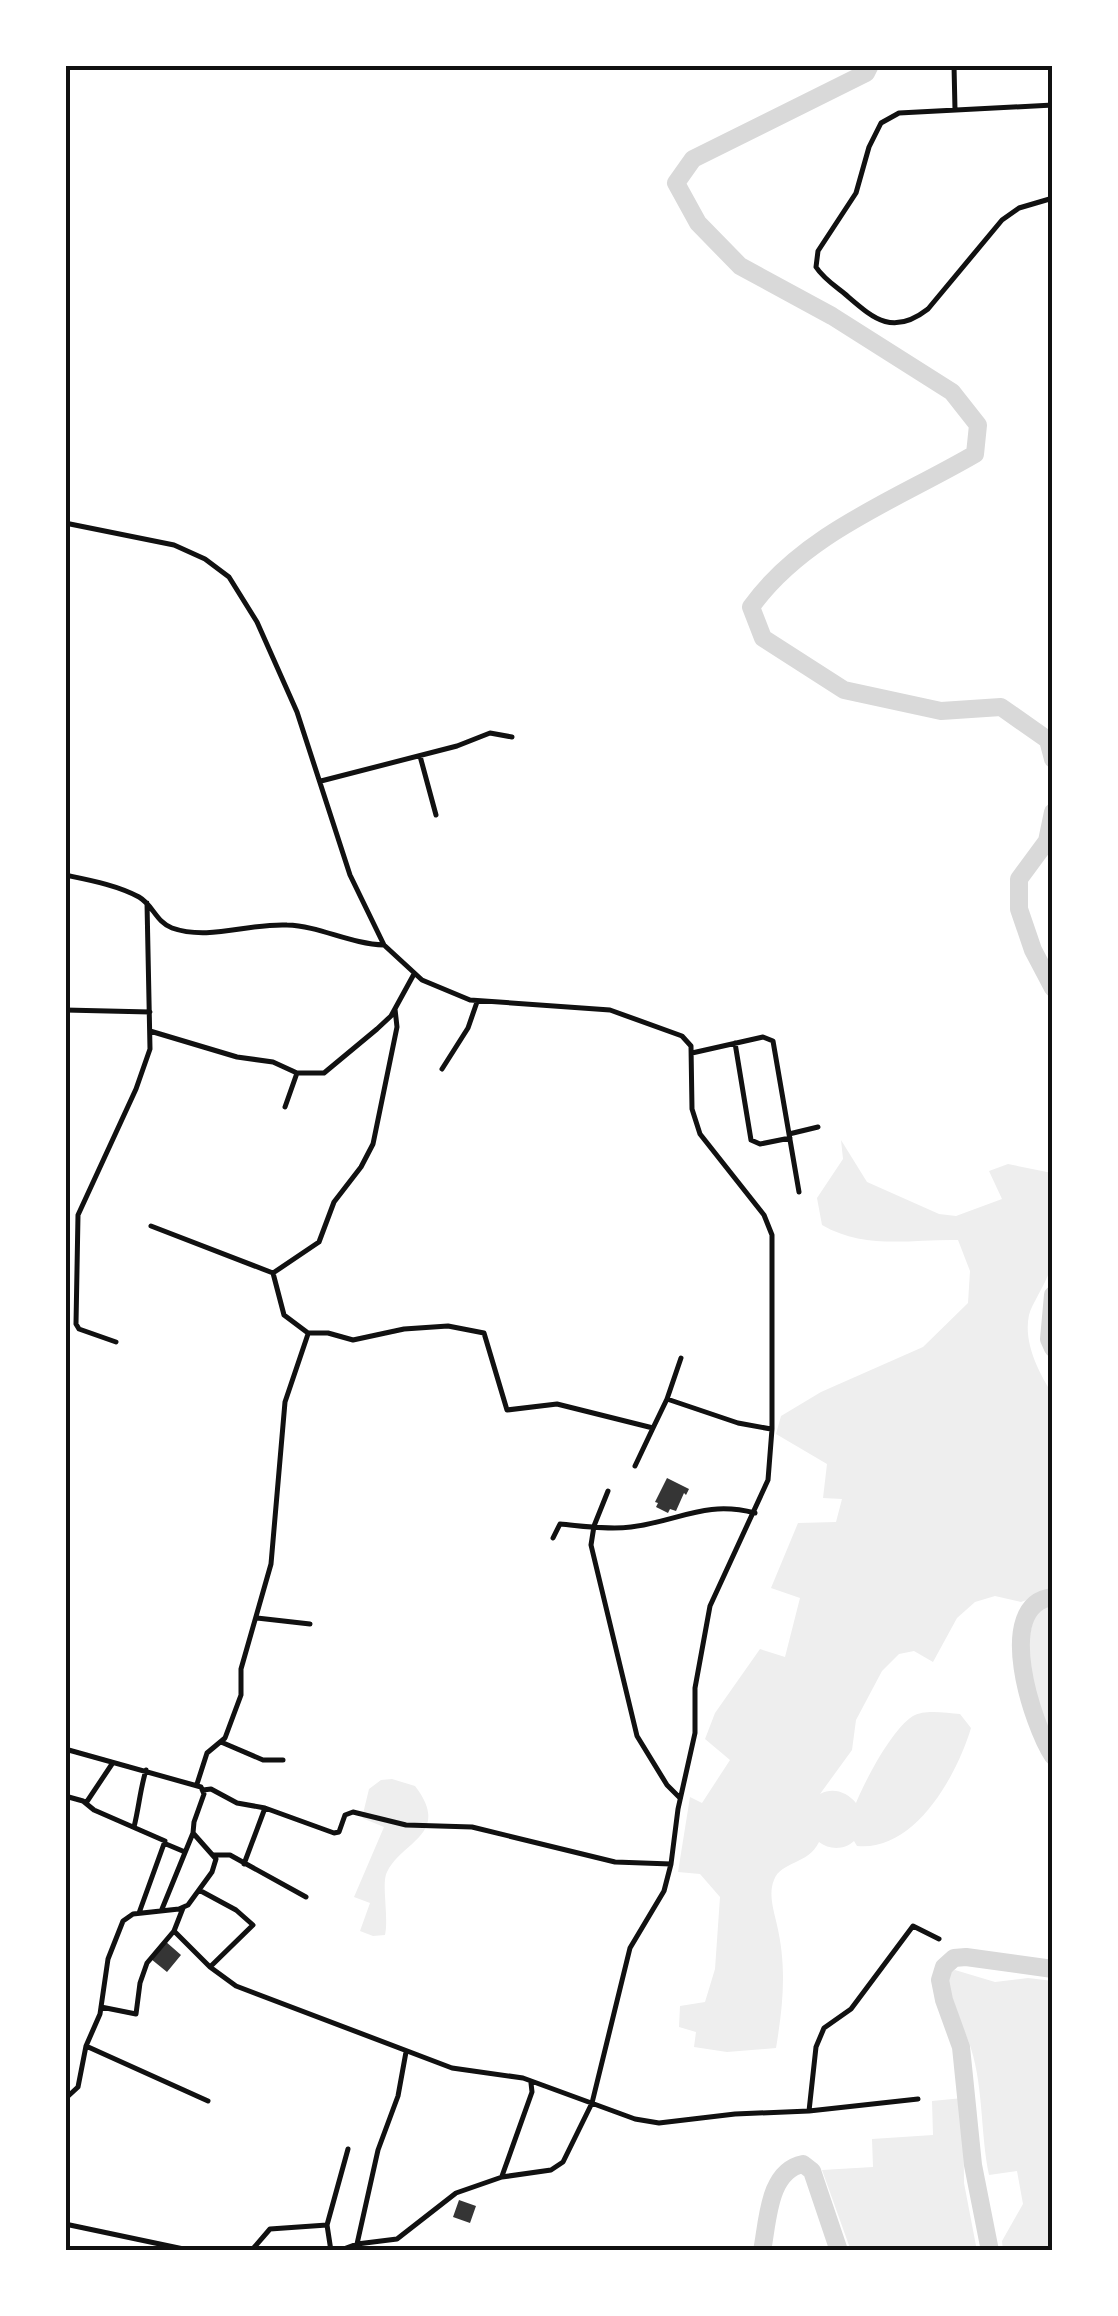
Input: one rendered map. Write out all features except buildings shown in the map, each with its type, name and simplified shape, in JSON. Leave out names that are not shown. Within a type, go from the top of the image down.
[{"type":"street","points":[[954,65],[955,110]]},
{"type":"street","points":[[1053,106],[892,114],[880,123],[856,193],[814,260],[820,273],[876,321],[891,324],[928,310],[1002,220],[1019,208],[1053,198]]},
{"type":"street","points":[[65,523],[174,545],[205,559],[229,578],[257,622],[297,712],[350,875],[384,946],[414,974],[456,996],[478,1002],[610,1010],[682,1036],[692,1053],[692,1109],[700,1134],[764,1216],[772,1235],[772,1429],[768,1480],[710,1606],[696,1688],[693,1745],[680,1798],[671,1864],[664,1891],[627,1958],[592,2103],[563,2162],[551,2170],[502,2177],[444,2199],[398,2239],[335,2251],[327,2224],[348,2149]]},
{"type":"street","points":[[322,781],[457,746],[494,732],[512,736]]},
{"type":"street","points":[[420,755],[436,816]]},
{"type":"street","points":[[65,875],[128,893],[147,903],[164,924],[190,932],[286,925],[384,946]]},
{"type":"street","points":[[116,1342],[79,1329],[76,1324],[78,1217],[149,1054],[147,903]]},
{"type":"street","points":[[150,1031],[237,1057],[278,1064],[297,1073],[324,1073],[385,1022],[414,974]]},
{"type":"street","points":[[442,1069],[468,1028],[478,1002]]},
{"type":"street","points":[[273,1273],[319,1242],[334,1202],[373,1144],[397,1027],[395,1009]]},
{"type":"street","points":[[65,1010],[150,1012]]},
{"type":"street","points":[[692,1053],[764,1037],[773,1042],[799,1192]]},
{"type":"street","points":[[734,1043],[753,1143],[818,1128]]},
{"type":"street","points":[[285,1107],[297,1073]]},
{"type":"street","points":[[150,1226],[273,1273]]},
{"type":"street","points":[[273,1273],[284,1314],[308,1332],[353,1340],[448,1326],[480,1331],[487,1335],[506,1410],[557,1404],[653,1428]]},
{"type":"street","points":[[197,1784],[207,1753],[221,1742],[241,1696],[242,1669],[270,1564],[286,1402],[308,1332]]},
{"type":"street","points":[[635,1466],[667,1399],[681,1358]]},
{"type":"street","points":[[667,1399],[738,1423],[772,1429]]},
{"type":"street","points":[[608,1492],[594,1526],[593,1553],[637,1736],[667,1785],[680,1798]]},
{"type":"street","points":[[553,1538],[560,1524],[632,1527],[720,1507],[755,1513]]},
{"type":"street","points":[[257,1618],[310,1624]]},
{"type":"street","points":[[221,1742],[263,1760],[283,1760]]},
{"type":"street","points":[[65,1750],[197,1784],[203,1790]]},
{"type":"street","points":[[86,1803],[112,1764]]},
{"type":"street","points":[[134,1827],[146,1770]]},
{"type":"street","points":[[203,1790],[211,1789],[237,1803],[265,1808],[332,1833],[338,1832],[346,1815],[353,1812],[406,1825],[472,1827],[615,1862],[671,1864]]},
{"type":"street","points":[[161,1910],[193,1833],[203,1790]]},
{"type":"street","points":[[65,1796],[185,1852]]},
{"type":"street","points":[[244,1864],[265,1808]]},
{"type":"street","points":[[102,2007],[136,2014],[140,1983],[148,1963],[174,1932],[183,1908],[216,1866],[214,1854],[193,1833]]},
{"type":"street","points":[[140,1913],[166,1844]]},
{"type":"street","points":[[214,1854],[230,1855],[306,1897]]},
{"type":"street","points":[[200,1890],[236,1910],[253,1925],[210,1967]]},
{"type":"street","points":[[65,2099],[78,2087],[86,2046],[102,2007],[103,1979],[120,1925],[127,1917],[140,1913],[183,1908]]},
{"type":"street","points":[[809,2112],[816,2047],[824,2028],[851,2010],[913,1926],[939,1939]]},
{"type":"street","points":[[174,1932],[236,1986],[406,2052],[462,2070],[529,2080],[636,2119],[659,2123],[918,2100]]},
{"type":"street","points":[[86,2046],[208,2101]]},
{"type":"street","points":[[358,2244],[378,2150],[398,2096],[406,2052]]},
{"type":"street","points":[[502,2177],[532,2092],[529,2080]]},
{"type":"street","points":[[65,2224],[193,2251]]},
{"type":"street","points":[[251,2251],[270,2229],[327,2224]]},
{"type":"shaded area","points":[[841,1140],[867,1182],[939,1214],[956,1216],[1002,1199],[989,1171],[1008,1164],[1052,1173],[1053,1256],[1031,1310],[1028,1336],[1042,1377],[1053,1395],[1053,1590],[1021,1602],[995,1596],[975,1602],[957,1618],[933,1662],[914,1651],[899,1654],[882,1671],[856,1720],[852,1750],[820,1794],[840,1792],[856,1803],[888,1743],[918,1714],[960,1714],[971,1728],[964,1747],[931,1807],[897,1837],[878,1845],[857,1846],[854,1841],[837,1848],[819,1842],[808,1855],[777,1874],[772,1897],[783,1987],[776,2048],[727,2052],[694,2047],[696,2032],[679,2027],[680,2006],[705,2002],[715,1969],[720,1897],[700,1874],[678,1872],[690,1797],[702,1803],[730,1760],[705,1739],[715,1713],[760,1649],[785,1657],[800,1598],[771,1588],[798,1523],[836,1522],[842,1499],[823,1498],[827,1464],[776,1434],[781,1416],[821,1392],[923,1347],[968,1303],[970,1271],[958,1240],[888,1242],[855,1238],[822,1225],[817,1198],[843,1159]]},
{"type":"shaded area","points":[[1053,1604],[1053,1747],[1033,1698],[1028,1646],[1037,1612]]},
{"type":"shaded area","points":[[381,1780],[415,1786],[428,1815],[421,1835],[387,1872],[385,1935],[373,1936],[360,1931],[370,1903],[354,1897],[384,1827],[362,1818],[369,1789]]},
{"type":"shaded area","points":[[955,1970],[995,1982],[1028,1978],[1053,1981],[1053,2244],[1042,2251],[1003,2251],[1002,2241],[1023,2204],[1017,2171],[989,2175],[977,2072],[949,1991],[948,1973]]},
{"type":"shaded area","points":[[963,2098],[964,2183],[977,2251],[851,2251],[822,2170],[873,2167],[872,2139],[933,2135],[932,2101]]},
{"type":"waterway","points":[[870,65],[866,73],[693,159],[676,183],[698,223],[740,266],[832,316],[952,392],[978,425],[975,454],[825,538],[773,581],[751,607],[763,638],[844,690],[941,711],[1001,707],[1048,740],[1053,759]]},
{"type":"waterway","points":[[1053,812],[1047,841],[1019,879],[1019,909],[1033,950],[1053,988]]},
{"type":"waterway","points":[[1053,1295],[1049,1339],[1053,1348]]},
{"type":"waterway","points":[[1053,1597],[1035,1605],[1024,1621],[1021,1642],[1028,1694],[1053,1756]]},
{"type":"waterway","points":[[990,2251],[973,2165],[961,2047],[940,1980],[944,1967],[954,1958],[1053,1969]]},
{"type":"waterway","points":[[762,2251],[776,2187],[791,2169],[803,2164],[812,2171],[839,2251]]}]
